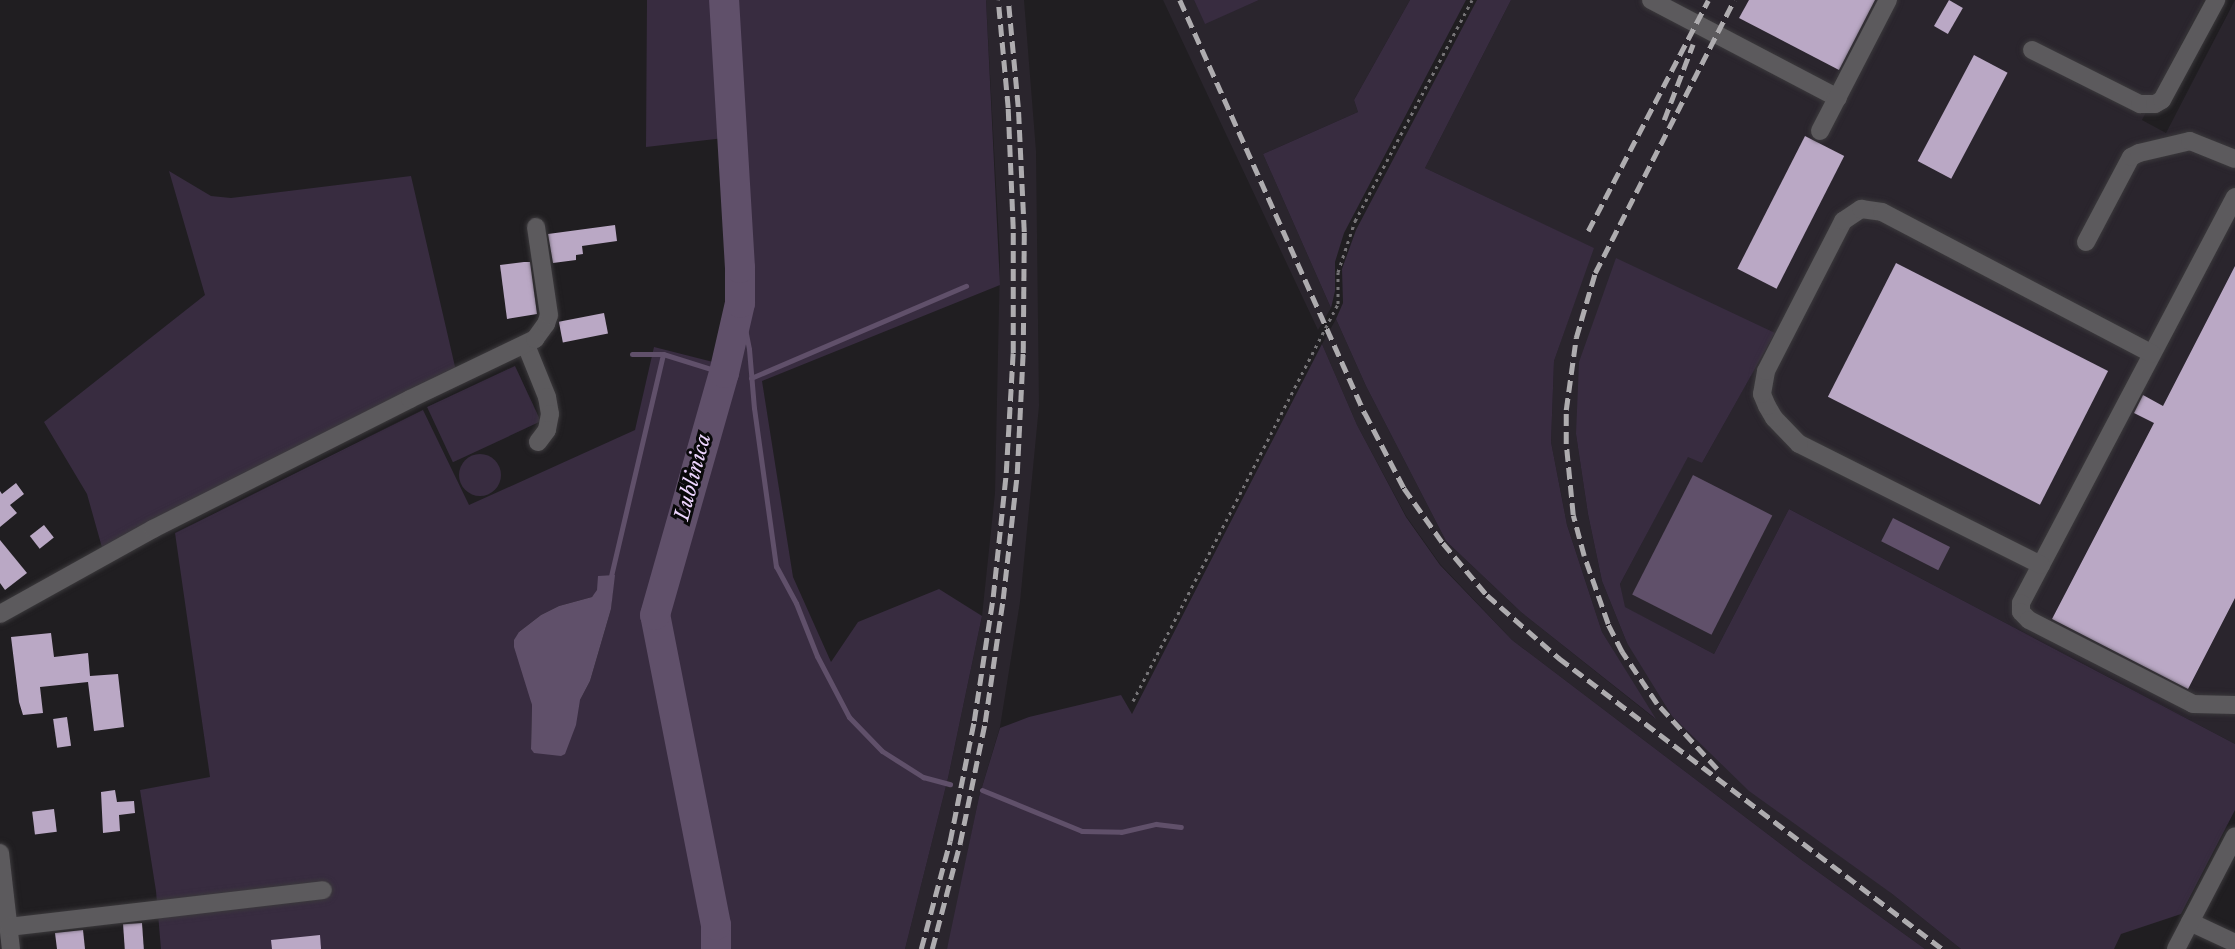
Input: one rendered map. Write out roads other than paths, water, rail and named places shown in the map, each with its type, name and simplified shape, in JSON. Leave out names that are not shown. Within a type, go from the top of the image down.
[{"type":"street","points":[[1651,0],[1838,98]]},
{"type":"street","points":[[1820,131],[1888,0]]},
{"type":"street","points":[[2032,50],[2140,104],[2155,104],[2162,100],[2216,0]]},
{"type":"street","points":[[2086,242],[2132,158],[2139,153],[2190,141],[2235,159]]},
{"type":"street","points":[[2235,197],[2021,603],[2021,612],[2029,620],[2193,704],[2235,705]]},
{"type":"street","points":[[2041,565],[1799,444],[1774,418],[1762,394],[1766,371],[1843,221],[1861,209],[1882,212],[2152,354]]},
{"type":"street","points":[[0,614],[153,529],[410,399],[526,345],[541,333],[549,315],[536,227]]},
{"type":"street","points":[[526,345],[547,397],[550,414],[547,430],[538,442]]},
{"type":"street","points":[[2176,949],[2235,836]]},
{"type":"street","points":[[0,853],[11,949]]},
{"type":"street","points":[[9,927],[323,890]]},
{"type":"street","points":[[2190,922],[2235,943]]},
{"type":"waterway","name":"Lublinica","points":[[716,949],[716,925],[655,615],[724,373],[740,303],[740,268],[724,0]]},
{"type":"waterway","points":[[751,378],[966,286]]},
{"type":"waterway","points":[[740,303],[749,349],[754,408],[776,566],[796,603],[817,656],[849,717],[882,751],[923,777],[950,784]]},
{"type":"waterway","points":[[632,354],[663,354]]},
{"type":"waterway","points":[[611,576],[663,354],[724,373]]},
{"type":"waterway","points":[[982,790],[1082,831],[1121,832],[1156,824],[1181,827]]},
{"type":"railway","points":[[921,949],[950,841],[974,721],[993,597],[1006,473],[1013,353],[1013,229],[1008,108],[998,0]]},
{"type":"railway","points":[[932,949],[960,843],[985,722],[1003,599],[1017,474],[1023,353],[1024,232],[1018,107],[1008,0]]},
{"type":"railway","points":[[1180,0],[1365,413],[1404,488],[1443,543],[1487,595],[1559,658],[1943,949]]},
{"type":"railway","points":[[1588,231],[1708,0]]},
{"type":"railway","points":[[1717,769],[1657,704],[1622,652],[1608,624],[1584,556],[1573,515],[1566,444],[1566,410],[1576,338],[1595,273],[1734,0]]},
{"type":"railway","points":[[1664,120],[1693,44]]}]
